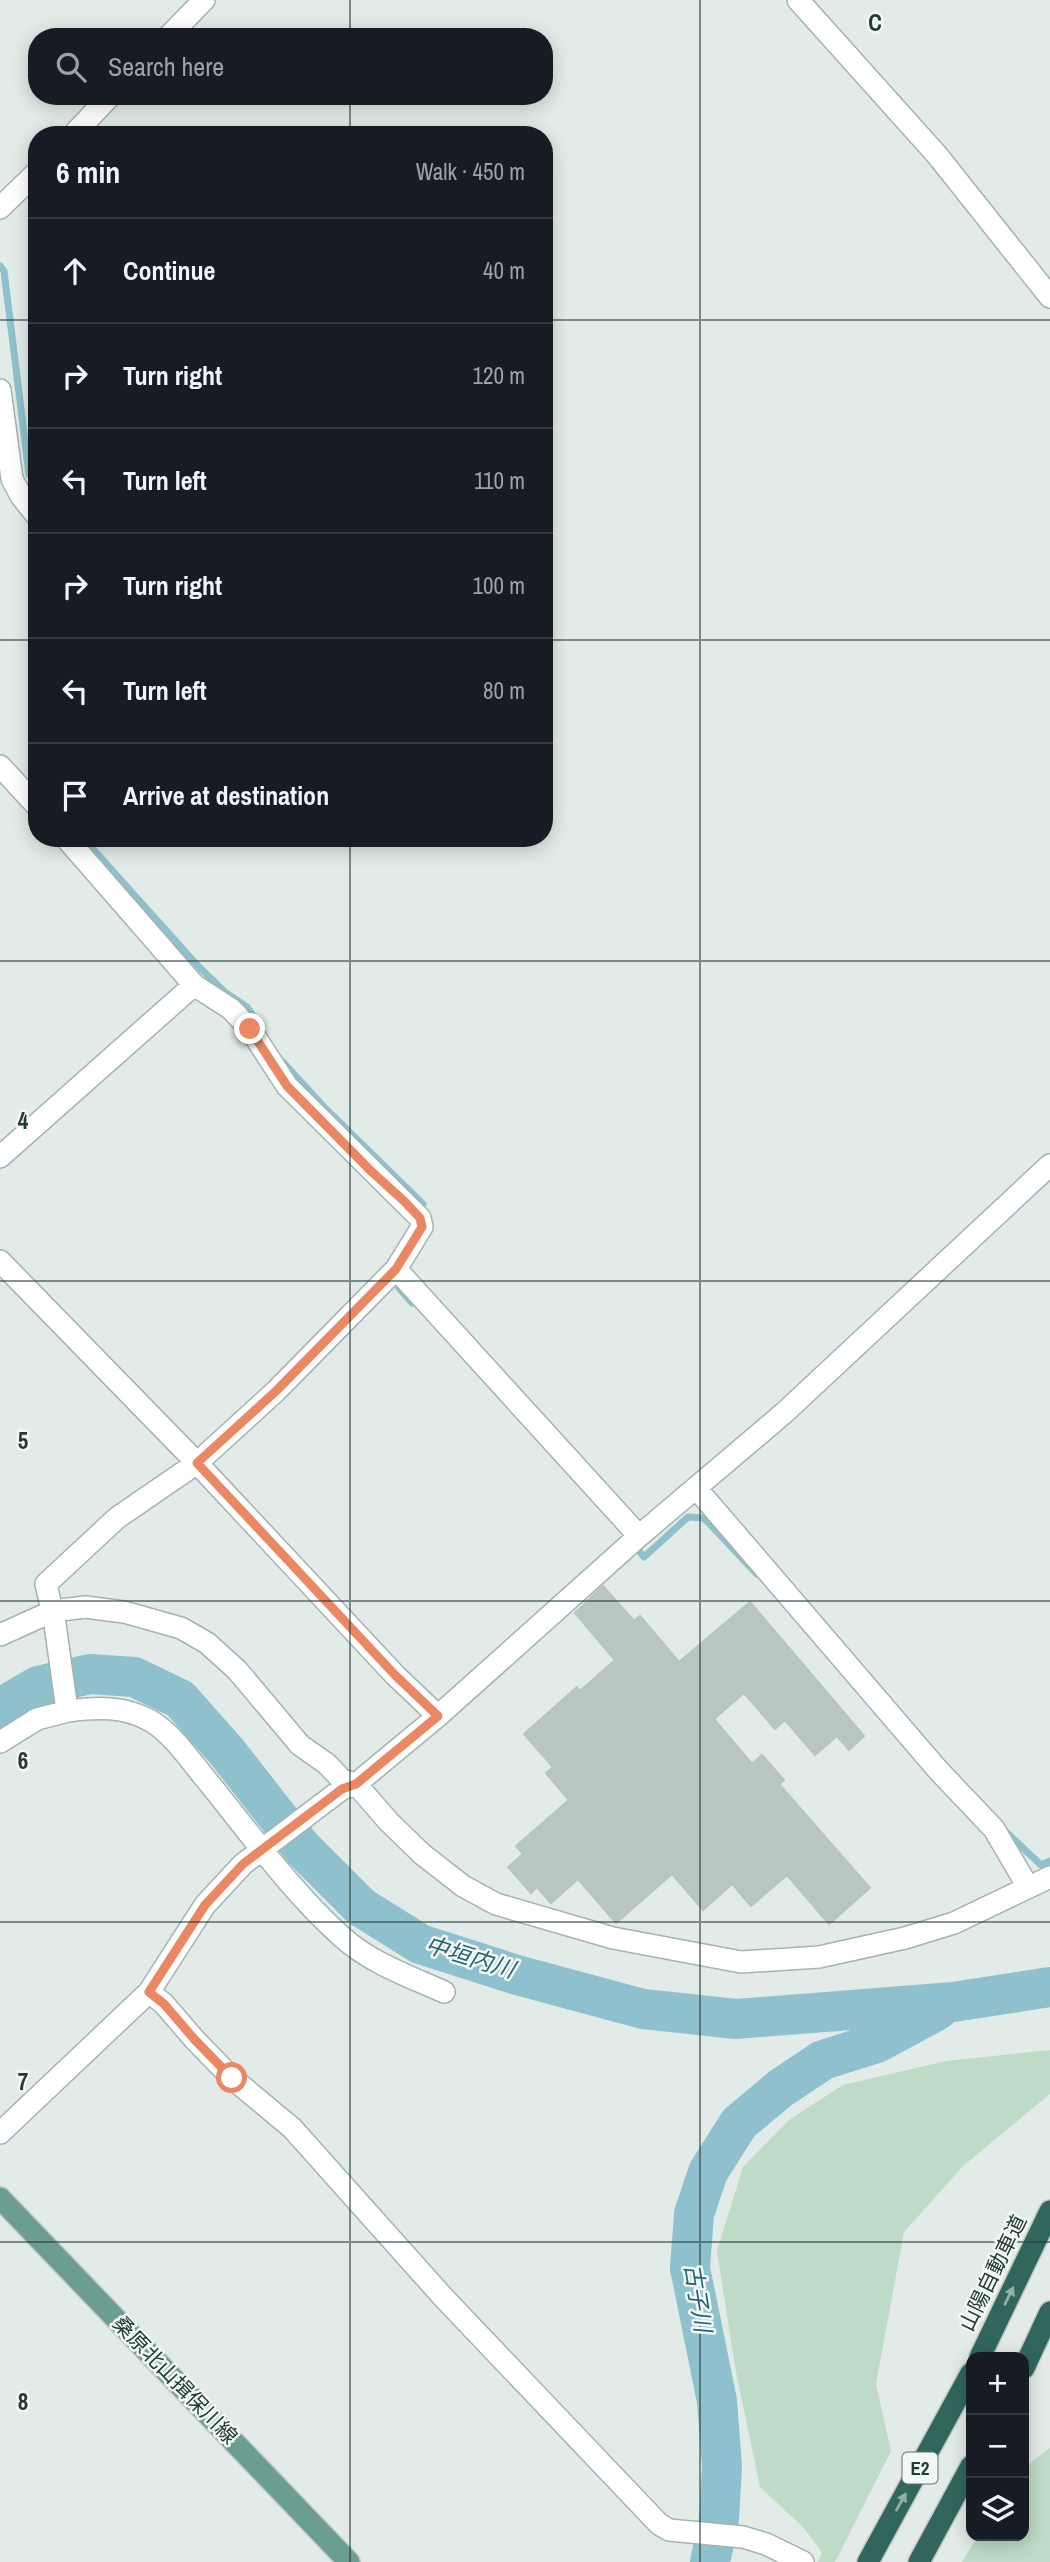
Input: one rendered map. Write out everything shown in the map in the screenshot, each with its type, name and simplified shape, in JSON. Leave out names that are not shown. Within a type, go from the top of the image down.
[{"type":"highway","name":"山陽自動車道","points":[[982,2352],[1050,2211]]},
{"type":"highway","points":[[1029,2357],[1050,2312]]},
{"type":"highway","name":"E2","points":[[868,2562],[966,2382]]},
{"type":"highway","name":"E2","points":[[919,2562],[966,2475]]},
{"type":"main road","name":"桑原北山揖保川線","points":[[0,2198],[349,2562]]},
{"type":"street","points":[[177,28],[204,0]]},
{"type":"street","points":[[798,0],[937,155],[1050,297]]},
{"type":"street","points":[[82,126],[101,105]]},
{"type":"street","points":[[0,208],[28,181]]},
{"type":"street","points":[[0,390],[12,479],[28,505]]},
{"type":"street","points":[[0,766],[28,796]]},
{"type":"street","points":[[67,1707],[54,1617],[46,1584],[117,1518],[197,1463],[276,1391],[396,1269],[422,1227],[420,1218],[287,1086],[250,1029],[231,1009],[194,985],[74,847]]},
{"type":"street","points":[[0,1157],[194,985]]},
{"type":"street","points":[[0,2133],[149,1992],[205,1905],[243,1864],[438,1716],[639,1536],[785,1413],[1050,1165]]},
{"type":"street","points":[[0,1261],[197,1463],[395,1675],[438,1716]]},
{"type":"street","points":[[396,1269],[639,1536]]},
{"type":"street","points":[[696,1488],[938,1770],[994,1829],[1028,1887]]},
{"type":"street","points":[[0,1635],[85,1607],[111,1610],[181,1628],[206,1643],[237,1670],[300,1745],[327,1764],[422,1854],[463,1886],[496,1904],[613,1938],[741,1962],[820,1957],[905,1938],[954,1923],[1050,1877]]},
{"type":"street","points":[[0,1742],[37,1719],[67,1707],[128,1711],[153,1722],[179,1747],[266,1846],[315,1911],[362,1954],[444,1992]]},
{"type":"street","points":[[149,1992],[164,2004],[232,2078],[292,2129],[443,2297],[659,2524],[669,2530],[743,2537],[766,2544],[803,2562]]},
{"type":"green space","points":[[1050,2050],[1050,2094],[964,2165],[904,2232],[876,2384],[891,2451],[835,2562],[818,2562],[822,2552],[803,2527],[760,2487],[735,2367],[717,2251],[743,2167],[789,2120],[843,2085],[946,2061]]},
{"type":"green space","points":[[1050,2448],[1050,2562],[962,2562],[975,2541],[1029,2541],[1029,2464]]},
{"type":"building","points":[[603,1586],[634,1621],[640,1616],[679,1662],[750,1602],[864,1736],[849,1750],[837,1736],[815,1755],[785,1720],[775,1729],[744,1693],[714,1719],[752,1764],[762,1755],[784,1780],[779,1784],[870,1888],[829,1924],[787,1875],[751,1906],[732,1884],[703,1910],[672,1874],[616,1923],[578,1879],[551,1903],[537,1887],[531,1893],[508,1867],[523,1854],[516,1846],[569,1800],[546,1773],[553,1767],[524,1734],[577,1687],[580,1691],[615,1660],[575,1613]]},
{"type":"waterway","points":[[0,266],[4,271],[28,466]]},
{"type":"waterway","points":[[92,847],[199,967],[226,993],[247,1007],[259,1025]]},
{"type":"waterway","points":[[283,1062],[325,1108],[423,1204]]},
{"type":"waterway","points":[[399,1288],[412,1303]]},
{"type":"waterway","points":[[633,1544],[644,1557],[688,1517],[704,1518],[757,1574]]},
{"type":"waterway","name":"中垣内川","points":[[0,1708],[38,1686],[90,1674],[134,1677],[180,1699],[227,1752],[302,1848],[361,1907],[420,1944],[517,1975],[643,2009],[736,2019],[953,2002],[1050,1987]]},
{"type":"waterway","points":[[1006,1832],[1041,1865],[1050,1861]]},
{"type":"waterway","name":"古子川","points":[[710,2562],[719,2520],[722,2466],[717,2401],[690,2268],[694,2214],[708,2172],[739,2123],[781,2088],[823,2060],[877,2043],[938,2010]]},
{"type":"route","points":[[232,2078],[164,2004],[149,1992],[205,1905],[243,1864],[342,1789],[356,1784],[438,1716],[395,1675],[197,1463],[276,1391],[396,1269],[422,1227],[420,1218],[404,1201],[287,1086],[250,1029]]}]
